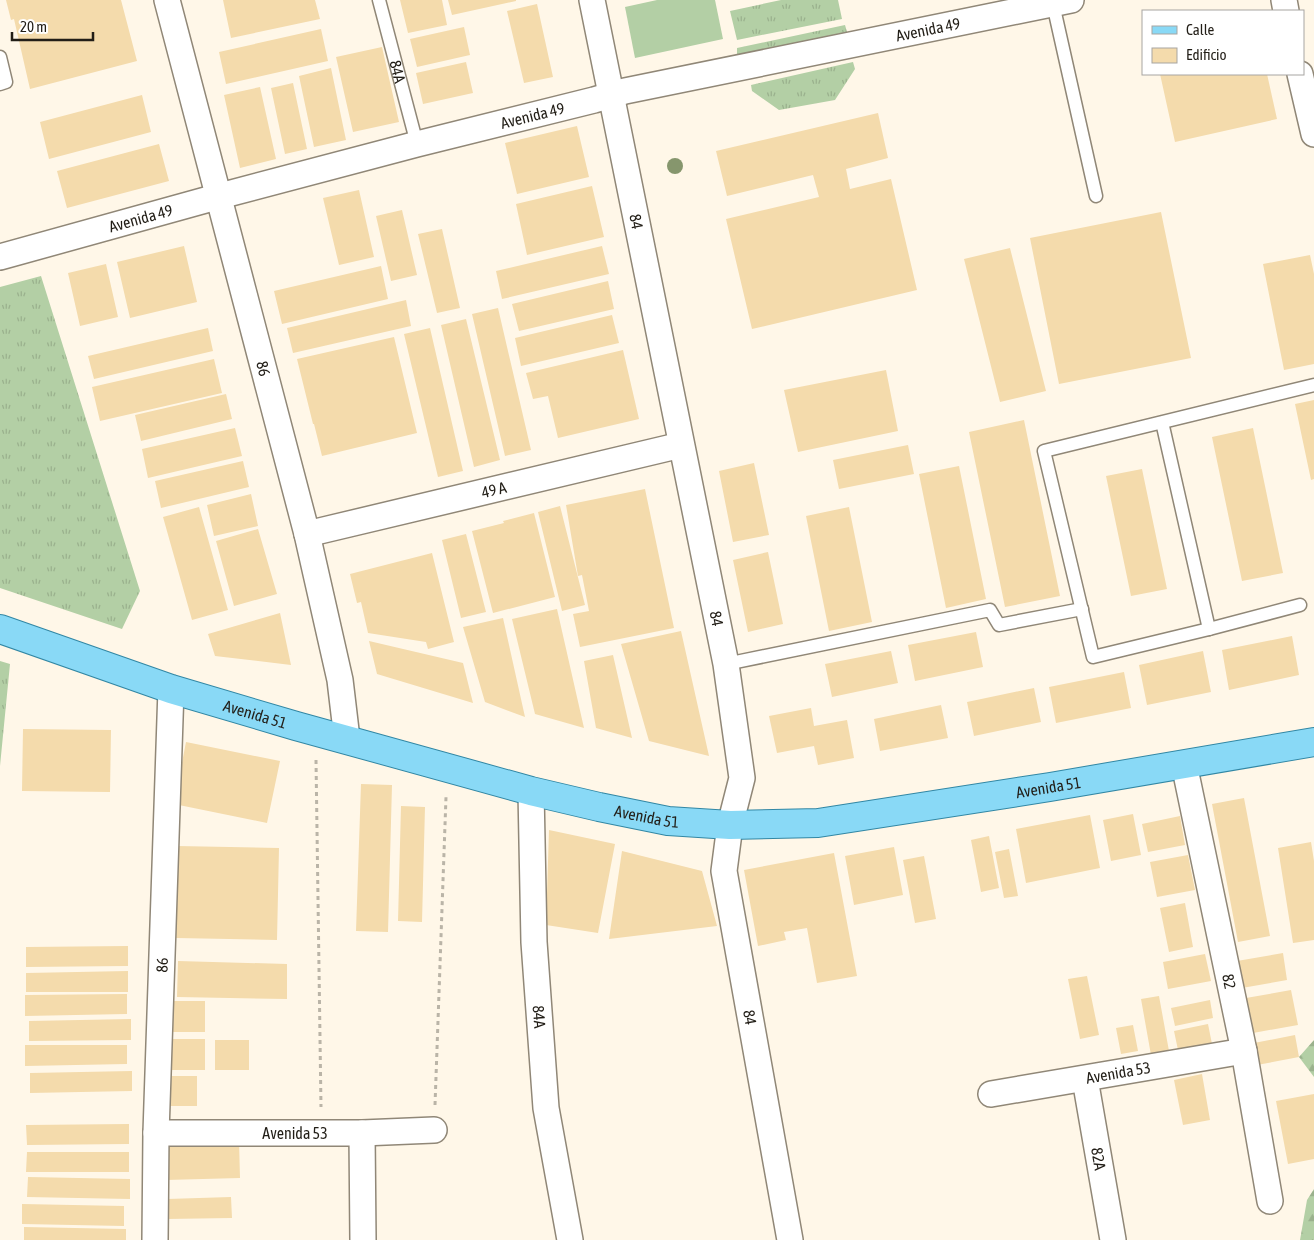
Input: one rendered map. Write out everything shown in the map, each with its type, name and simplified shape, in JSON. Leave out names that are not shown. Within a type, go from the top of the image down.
[{"type":"main road","name":"Avenida 51","points":[[0,630],[171,689],[316,731],[531,791],[668,821],[730,825],[818,822],[1050,787],[1314,742]]},
{"type":"street","name":"86","points":[[168,0],[307,534],[340,680],[348,740]]},
{"type":"street","name":"84","points":[[592,0],[726,664],[742,778],[730,825],[724,871],[790,1240]]},
{"type":"street","name":"Avenida 49","points":[[0,257],[220,196],[417,144],[612,96],[625,91],[1059,1]]},
{"type":"street","points":[[1300,75],[1314,134]]},
{"type":"street","name":"49 A","points":[[307,534],[681,445]]},
{"type":"street","name":"86","points":[[155,1240],[156,1133],[171,689]]},
{"type":"street","name":"82","points":[[1184,764],[1244,1051],[1270,1201]]},
{"type":"street","name":"84A","points":[[531,791],[534,942],[546,1108],[570,1240]]},
{"type":"street","name":"Avenida 53","points":[[991,1094],[1244,1051]]},
{"type":"street","name":"82A","points":[[1086,1078],[1113,1240]]},
{"type":"street","name":"Avenida 53","points":[[156,1133],[362,1133],[434,1130]]},
{"type":"street","points":[[362,1133],[363,1240]]},
{"type":"lane","name":"84A","points":[[379,0],[417,144]]},
{"type":"lane","points":[[1059,1],[1096,196]]},
{"type":"lane","points":[[0,57],[6,82],[0,84]]},
{"type":"lane","points":[[1300,605],[1093,657],[1044,451],[1314,385]]},
{"type":"lane","points":[[1162,422],[1209,629]]},
{"type":"lane","points":[[726,664],[990,610],[999,625],[1082,609]]},
{"type":"path","points":[[316,731],[322,1132]]},
{"type":"path","points":[[434,1130],[447,768]]},
{"type":"green space","points":[[657,0],[715,0],[723,39],[635,58],[625,7]]},
{"type":"green space","points":[[781,0],[838,0],[842,19],[737,40],[730,11]]},
{"type":"green space","points":[[845,25],[847,32],[737,55],[737,48]]},
{"type":"green space","points":[[853,62],[855,69],[835,100],[779,110],[752,91],[751,85]]},
{"type":"green space","points":[[41,276],[140,591],[122,629],[0,588],[0,287]]},
{"type":"green space","points":[[0,661],[10,664],[0,766]]},
{"type":"green space","points":[[1314,1040],[1314,1077],[1299,1057]]},
{"type":"green space","points":[[1314,1189],[1314,1240],[1300,1240],[1307,1200]]},
{"type":"building","points":[[6,0],[121,0],[137,61],[30,89],[14,19],[11,20]]},
{"type":"building","points":[[223,0],[315,0],[320,19],[231,38]]},
{"type":"building","points":[[400,0],[442,0],[447,25],[408,33]]},
{"type":"building","points":[[448,0],[516,0],[516,1],[452,15]]},
{"type":"building","points":[[537,4],[553,77],[524,83],[507,11]]},
{"type":"building","points":[[464,27],[470,55],[417,67],[410,39]]},
{"type":"building","points":[[321,29],[328,61],[226,84],[219,52]]},
{"type":"building","points":[[382,47],[399,122],[353,132],[336,57]]},
{"type":"building","points":[[466,62],[473,93],[423,104],[416,73]]},
{"type":"building","points":[[331,68],[346,140],[314,147],[299,76]]},
{"type":"building","points":[[1160,75],[1267,75],[1277,119],[1175,142]]},
{"type":"building","points":[[293,83],[307,149],[285,154],[271,88]]},
{"type":"building","points":[[260,87],[276,159],[240,168],[224,95]]},
{"type":"building","points":[[142,95],[151,132],[49,159],[40,122]]},
{"type":"building","points":[[878,113],[888,158],[846,169],[850,189],[891,179],[917,290],[752,329],[726,219],[819,197],[813,175],[727,196],[716,151]]},
{"type":"building","points":[[577,126],[589,177],[517,194],[505,143]]},
{"type":"building","points":[[159,144],[169,181],[67,208],[57,171]]},
{"type":"building","points":[[592,186],[604,237],[527,255],[516,204]]},
{"type":"building","points":[[359,190],[374,257],[339,265],[323,198]]},
{"type":"building","points":[[402,210],[417,275],[391,281],[376,216]]},
{"type":"building","points":[[1161,212],[1191,358],[1059,384],[1030,238]]},
{"type":"building","points":[[442,229],[460,308],[437,313],[418,234]]},
{"type":"building","points":[[184,246],[197,302],[130,318],[117,262]]},
{"type":"building","points":[[602,246],[609,274],[502,299],[496,271]]},
{"type":"building","points":[[1010,248],[1046,391],[1000,402],[964,259]]},
{"type":"building","points":[[1310,255],[1314,274],[1314,364],[1284,370],[1263,264]]},
{"type":"building","points":[[106,264],[118,317],[80,326],[68,273]]},
{"type":"building","points":[[381,266],[388,299],[282,324],[274,291]]},
{"type":"building","points":[[608,281],[614,309],[519,331],[512,304]]},
{"type":"building","points":[[406,300],[411,326],[293,353],[287,328]]},
{"type":"building","points":[[498,308],[531,450],[505,456],[472,314]]},
{"type":"building","points":[[612,315],[619,343],[521,366],[515,338]]},
{"type":"building","points":[[466,319],[500,460],[474,467],[441,325]]},
{"type":"building","points":[[208,328],[213,351],[94,379],[88,356]]},
{"type":"building","points":[[430,328],[463,471],[438,477],[404,334]]},
{"type":"building","points":[[394,337],[417,433],[322,456],[297,359]]},
{"type":"building","points":[[623,350],[639,419],[558,438],[548,396],[533,399],[526,373]]},
{"type":"building","points":[[214,359],[222,393],[100,421],[92,387]]},
{"type":"building","points":[[886,370],[898,431],[798,452],[784,390]]},
{"type":"building","points":[[226,394],[232,419],[141,441],[135,415]]},
{"type":"building","points":[[1314,400],[1314,479],[1311,480],[1295,404]]},
{"type":"building","points":[[1024,420],[1060,596],[1005,607],[969,432]]},
{"type":"building","points":[[235,428],[242,456],[148,478],[142,449]]},
{"type":"building","points":[[1253,428],[1283,573],[1242,581],[1212,437]]},
{"type":"building","points":[[908,445],[914,474],[839,489],[833,460]]},
{"type":"building","points":[[243,461],[249,487],[161,508],[155,481]]},
{"type":"building","points":[[754,463],[769,535],[733,542],[719,471]]},
{"type":"building","points":[[959,466],[986,599],[946,608],[919,474]]},
{"type":"building","points":[[1142,469],[1167,589],[1131,596],[1106,476]]},
{"type":"building","points":[[645,489],[674,628],[580,647],[573,614],[589,611],[582,575],[578,576],[566,505]]},
{"type":"building","points":[[251,494],[258,526],[214,536],[207,505]]},
{"type":"building","points":[[560,506],[585,605],[562,611],[538,512]]},
{"type":"building","points":[[199,507],[228,610],[192,620],[163,517]]},
{"type":"building","points":[[849,507],[872,622],[829,631],[806,516]]},
{"type":"building","points":[[534,513],[555,597],[493,613],[472,531]]},
{"type":"building","points":[[258,529],[277,594],[234,606],[216,541]]},
{"type":"building","points":[[466,534],[486,612],[461,618],[442,540]]},
{"type":"building","points":[[768,552],[783,624],[748,632],[733,560]]},
{"type":"building","points":[[432,553],[454,642],[428,649],[426,642],[368,633],[361,602],[357,603],[350,574]]},
{"type":"building","points":[[557,609],[584,728],[535,714],[512,619]]},
{"type":"building","points":[[280,613],[291,665],[215,656],[208,634]]},
{"type":"building","points":[[503,618],[525,717],[485,702],[463,627]]},
{"type":"building","points":[[681,631],[709,756],[649,741],[621,644]]},
{"type":"building","points":[[976,632],[983,667],[915,681],[908,645]]},
{"type":"building","points":[[1292,636],[1299,675],[1229,690],[1222,650]]},
{"type":"building","points":[[369,641],[463,663],[473,703],[377,674]]},
{"type":"building","points":[[891,651],[898,683],[832,697],[825,664]]},
{"type":"building","points":[[1203,651],[1211,692],[1147,705],[1139,665]]},
{"type":"building","points":[[613,655],[632,738],[596,728],[584,661]]},
{"type":"building","points":[[1124,672],[1131,708],[1056,723],[1049,687]]},
{"type":"building","points":[[1034,688],[1041,722],[974,736],[967,702]]},
{"type":"building","points":[[941,705],[948,738],[880,751],[874,719]]},
{"type":"building","points":[[811,708],[814,726],[847,720],[854,758],[818,765],[814,746],[777,753],[769,716]]},
{"type":"building","points":[[23,729],[111,730],[110,792],[22,791]]},
{"type":"building","points":[[186,742],[280,761],[267,823],[174,804]]},
{"type":"building","points":[[361,784],[392,785],[388,932],[356,931]]},
{"type":"building","points":[[1244,798],[1270,936],[1238,942],[1212,804]]},
{"type":"building","points":[[401,806],[425,807],[422,922],[398,921]]},
{"type":"building","points":[[1133,814],[1141,855],[1111,861],[1103,820]]},
{"type":"building","points":[[1090,815],[1100,868],[1026,883],[1016,829]]},
{"type":"building","points":[[1180,816],[1185,845],[1148,852],[1142,824]]},
{"type":"building","points":[[549,830],[615,844],[598,933],[546,925]]},
{"type":"building","points":[[989,836],[999,888],[981,892],[971,840]]},
{"type":"building","points":[[1311,842],[1314,861],[1314,940],[1293,943],[1278,848]]},
{"type":"building","points":[[177,846],[279,848],[277,940],[176,938]]},
{"type":"building","points":[[894,847],[903,895],[854,905],[845,856]]},
{"type":"building","points":[[1009,849],[1018,896],[1004,898],[995,852]]},
{"type":"building","points":[[622,851],[702,871],[717,926],[609,939]]},
{"type":"building","points":[[834,853],[857,976],[817,983],[807,928],[784,932],[786,940],[758,946],[744,870]]},
{"type":"building","points":[[1188,855],[1195,890],[1157,897],[1150,862]]},
{"type":"building","points":[[924,856],[936,919],[915,923],[903,860]]},
{"type":"building","points":[[1185,903],[1193,947],[1169,952],[1160,908]]},
{"type":"building","points":[[128,946],[128,966],[26,967],[26,947]]},
{"type":"building","points":[[1283,953],[1287,980],[1242,988],[1237,961]]},
{"type":"building","points":[[1205,954],[1211,981],[1168,989],[1163,962]]},
{"type":"building","points":[[178,961],[287,964],[287,999],[177,997]]},
{"type":"building","points":[[128,971],[128,992],[26,992],[26,973]]},
{"type":"building","points":[[1087,976],[1099,1035],[1080,1039],[1068,979]]},
{"type":"building","points":[[1291,990],[1298,1025],[1253,1033],[1246,998]]},
{"type":"building","points":[[127,994],[127,1014],[25,1016],[25,995]]},
{"type":"building","points":[[1159,996],[1169,1051],[1151,1055],[1141,999]]},
{"type":"building","points":[[1210,1000],[1213,1018],[1175,1026],[1171,1008]]},
{"type":"building","points":[[171,1001],[205,1001],[205,1032],[171,1032]]},
{"type":"building","points":[[131,1019],[131,1040],[29,1041],[29,1021]]},
{"type":"building","points":[[1208,1024],[1212,1044],[1178,1050],[1174,1031]]},
{"type":"building","points":[[1133,1025],[1138,1051],[1121,1054],[1116,1028]]},
{"type":"building","points":[[1295,1035],[1299,1057],[1257,1065],[1254,1043]]},
{"type":"building","points":[[171,1039],[205,1039],[205,1070],[171,1070]]},
{"type":"building","points":[[215,1040],[249,1040],[249,1070],[215,1070]]},
{"type":"building","points":[[25,1045],[127,1045],[127,1064],[25,1066]]},
{"type":"building","points":[[132,1071],[132,1091],[30,1093],[30,1073]]},
{"type":"building","points":[[1202,1074],[1210,1120],[1183,1125],[1174,1080]]},
{"type":"building","points":[[163,1076],[197,1076],[197,1106],[163,1106]]},
{"type":"building","points":[[1314,1094],[1314,1159],[1288,1164],[1276,1101]]},
{"type":"building","points":[[129,1124],[129,1144],[27,1145],[26,1125]]},
{"type":"building","points":[[239,1140],[240,1178],[166,1180],[165,1143]]},
{"type":"building","points":[[27,1152],[129,1152],[129,1172],[26,1172]]},
{"type":"building","points":[[28,1177],[130,1179],[130,1199],[27,1197]]},
{"type":"building","points":[[231,1197],[232,1218],[167,1219],[167,1199]]},
{"type":"building","points":[[22,1204],[124,1206],[124,1226],[22,1224]]},
{"type":"building","points":[[24,1227],[126,1229],[126,1240],[24,1240]]}]
